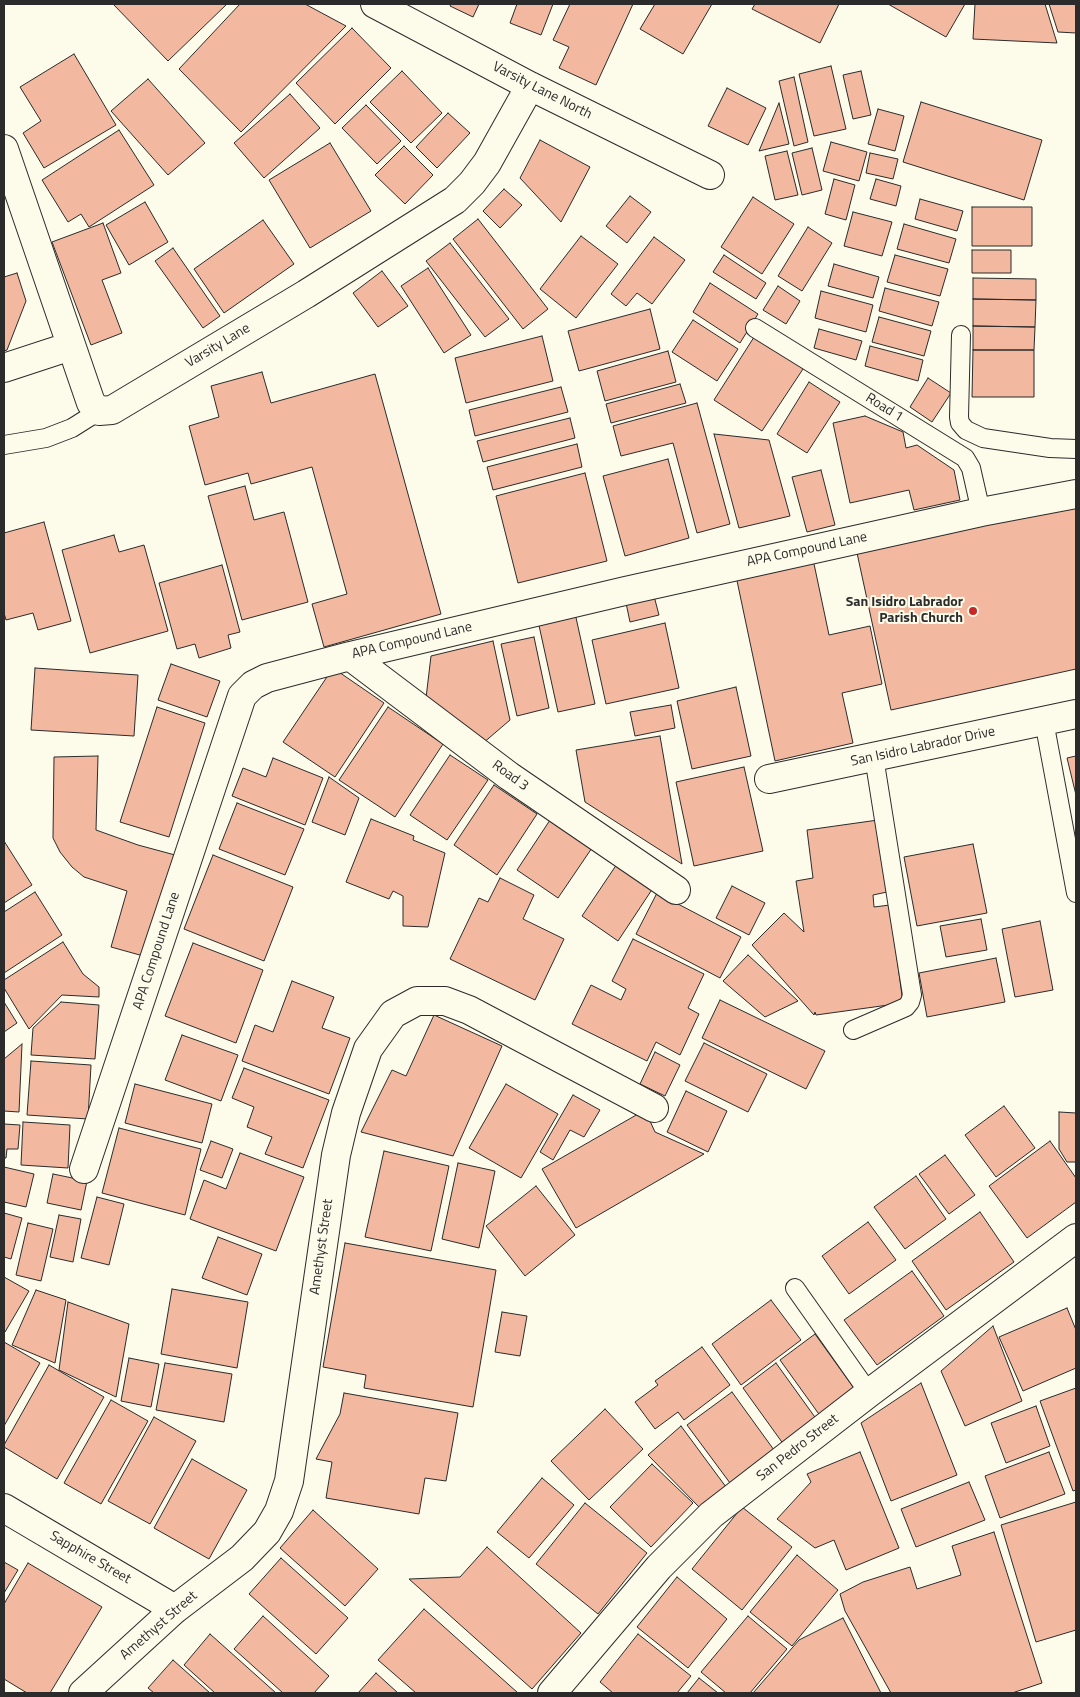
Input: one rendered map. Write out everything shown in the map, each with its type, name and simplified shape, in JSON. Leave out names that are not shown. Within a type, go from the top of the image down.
[{"type":"street","name":"Varsity Lane North","points":[[375,4],[530,86],[710,175]]},
{"type":"street","name":"Varsity Lane","points":[[99,411],[112,410],[306,294],[455,200],[472,184],[487,163],[530,86]]},
{"type":"street","points":[[4,149],[90,403],[99,411]]},
{"type":"street","points":[[4,368],[71,346]]},
{"type":"street","name":"APA Compound Lane","points":[[84,1169],[242,696],[253,685],[267,678],[350,656],[706,572],[980,512],[1076,494]]},
{"type":"street","name":"Road 3","points":[[350,656],[509,776],[676,890]]},
{"type":"street","name":"San Isidro Labrador Drive","points":[[769,779],[1076,714]]},
{"type":"street","name":"Amethyst Street","points":[[83,1693],[175,1609],[242,1558],[267,1532],[278,1511],[289,1481],[336,1155],[346,1113],[368,1049],[393,1014],[417,1002],[445,1001],[469,1010],[654,1108]]},
{"type":"street","name":"San Pedro Street","points":[[552,1693],[659,1567],[711,1515],[869,1393],[1076,1238]]},
{"type":"street","name":"Sapphire Street","points":[[4,1508],[175,1609]]},
{"type":"lane","name":"Road 1","points":[[755,328],[965,458],[971,468],[980,512]]},
{"type":"lane","points":[[961,335],[959,417],[960,423],[966,430],[983,438],[1050,448],[1076,449]]},
{"type":"lane","points":[[4,445],[46,438],[72,428],[99,411]]},
{"type":"lane","points":[[1044,721],[1076,893]]},
{"type":"lane","points":[[853,1030],[906,1007],[912,995],[874,757]]},
{"type":"lane","points":[[795,1288],[869,1393]]},
{"type":"building","points":[[113,4],[227,4],[168,61]]},
{"type":"building","points":[[240,4],[305,4],[346,26],[241,132],[179,69]]},
{"type":"building","points":[[451,4],[479,4],[473,17],[450,6]]},
{"type":"building","points":[[517,4],[553,4],[541,35],[510,23]]},
{"type":"building","points":[[570,4],[633,4],[596,85],[559,68],[569,47],[553,40]]},
{"type":"building","points":[[655,4],[712,4],[683,54],[640,29]]},
{"type":"building","points":[[755,4],[839,4],[820,43],[752,9]]},
{"type":"building","points":[[888,4],[965,4],[946,37]]},
{"type":"building","points":[[975,4],[1045,4],[1057,43],[973,39]]},
{"type":"building","points":[[1049,4],[1076,4],[1076,33],[1058,32]]},
{"type":"building","points":[[352,28],[391,68],[335,124],[296,83]]},
{"type":"building","points":[[74,54],[116,125],[44,168],[23,133],[41,121],[20,87]]},
{"type":"building","points":[[831,66],[846,129],[814,136],[799,74]]},
{"type":"building","points":[[402,71],[442,113],[411,143],[370,102]]},
{"type":"building","points":[[861,71],[871,115],[853,119],[843,75]]},
{"type":"building","points":[[794,77],[808,142],[794,146],[779,81]]},
{"type":"building","points":[[148,79],[205,143],[168,175],[111,111]]},
{"type":"building","points":[[727,88],[766,108],[748,145],[708,126]]},
{"type":"building","points":[[290,94],[320,128],[264,178],[234,143]]},
{"type":"building","points":[[921,102],[1042,140],[1024,200],[903,162]]},
{"type":"building","points":[[779,103],[789,144],[759,151]]},
{"type":"building","points":[[366,105],[401,141],[377,164],[342,128]]},
{"type":"building","points":[[878,109],[904,116],[895,151],[868,144]]},
{"type":"building","points":[[448,113],[470,133],[437,168],[416,147]]},
{"type":"building","points":[[119,130],[154,185],[89,227],[81,214],[68,222],[42,180]]},
{"type":"building","points":[[540,140],[590,167],[561,222],[520,178]]},
{"type":"building","points":[[831,142],[867,152],[859,181],[823,171]]},
{"type":"building","points":[[330,143],[371,211],[310,248],[269,180]]},
{"type":"building","points":[[404,146],[433,175],[405,204],[375,175]]},
{"type":"building","points":[[812,148],[822,190],[802,195],[792,153]]},
{"type":"building","points":[[787,151],[798,195],[775,200],[765,156]]},
{"type":"building","points":[[870,153],[898,159],[893,179],[866,173]]},
{"type":"building","points":[[834,179],[855,185],[846,220],[825,214]]},
{"type":"building","points":[[876,179],[901,186],[896,206],[870,199]]},
{"type":"building","points":[[504,189],[522,205],[500,228],[483,211]]},
{"type":"building","points":[[630,196],[651,212],[627,243],[606,226]]},
{"type":"building","points":[[753,197],[794,224],[762,274],[721,247]]},
{"type":"building","points":[[920,199],[963,211],[957,231],[915,219]]},
{"type":"building","points":[[145,202],[168,242],[129,265],[106,225]]},
{"type":"building","points":[[972,207],[1032,207],[1032,246],[972,246]]},
{"type":"building","points":[[853,212],[892,222],[882,256],[844,246]]},
{"type":"building","points":[[478,219],[548,309],[523,329],[453,239]]},
{"type":"building","points":[[263,220],[294,264],[224,313],[194,269]]},
{"type":"building","points":[[103,223],[121,273],[102,280],[122,333],[91,345],[52,242]]},
{"type":"building","points":[[904,224],[956,239],[949,263],[897,249]]},
{"type":"building","points":[[808,227],[832,243],[802,291],[778,276]]},
{"type":"building","points":[[581,236],[618,264],[576,318],[540,289]]},
{"type":"building","points":[[654,237],[685,260],[652,304],[637,293],[626,306],[611,294]]},
{"type":"building","points":[[450,243],[509,319],[485,337],[426,261]]},
{"type":"building","points":[[173,248],[220,316],[203,328],[155,261]]},
{"type":"building","points":[[972,250],[1011,250],[1011,273],[972,273]]},
{"type":"building","points":[[724,255],[766,283],[756,299],[713,272]]},
{"type":"building","points":[[895,255],[948,269],[940,296],[887,282]]},
{"type":"building","points":[[834,264],[879,277],[873,298],[828,286]]},
{"type":"building","points":[[428,268],[471,335],[444,353],[401,286]]},
{"type":"building","points":[[382,271],[408,306],[378,327],[353,293]]},
{"type":"building","points":[[17,273],[26,301],[7,350],[4,351],[4,277]]},
{"type":"building","points":[[973,278],[1036,279],[1036,300],[973,299]]},
{"type":"building","points":[[710,283],[758,314],[740,343],[693,312]]},
{"type":"building","points":[[778,286],[800,301],[786,324],[763,310]]},
{"type":"building","points":[[885,288],[939,302],[932,326],[879,311]]},
{"type":"building","points":[[821,291],[873,305],[866,332],[815,318]]},
{"type":"building","points":[[973,299],[1036,300],[1035,327],[973,326]]},
{"type":"building","points":[[650,309],[660,349],[579,371],[568,331]]},
{"type":"building","points":[[879,317],[931,331],[924,356],[872,342]]},
{"type":"building","points":[[693,320],[738,349],[717,381],[672,352]]},
{"type":"building","points":[[973,326],[1035,327],[1034,350],[973,350]]},
{"type":"building","points":[[819,329],[862,341],[856,360],[814,348]]},
{"type":"building","points":[[756,334],[805,366],[762,431],[714,400]]},
{"type":"building","points":[[542,336],[553,381],[466,403],[455,358]]},
{"type":"building","points":[[870,346],[923,360],[918,381],[865,366]]},
{"type":"building","points":[[973,350],[1034,350],[1034,397],[972,397]]},
{"type":"building","points":[[668,351],[676,382],[605,401],[597,371]]},
{"type":"building","points":[[262,372],[271,403],[375,374],[441,614],[324,647],[312,604],[347,594],[312,467],[251,484],[248,473],[205,485],[189,426],[219,417],[211,386]]},
{"type":"building","points":[[928,378],[951,393],[932,422],[910,407]]},
{"type":"building","points":[[809,382],[840,402],[807,453],[777,434]]},
{"type":"building","points":[[680,384],[686,403],[611,423],[606,404]]},
{"type":"building","points":[[561,387],[568,412],[475,436],[469,410]]},
{"type":"building","points":[[697,403],[730,524],[697,533],[673,443],[621,456],[613,426]]},
{"type":"building","points":[[865,416],[903,432],[906,448],[917,445],[954,470],[960,500],[914,510],[909,490],[850,503],[833,423]]},
{"type":"building","points":[[570,418],[575,438],[483,462],[477,441]]},
{"type":"building","points":[[714,434],[769,440],[790,516],[739,528]]},
{"type":"building","points":[[577,444],[582,467],[493,490],[487,467]]},
{"type":"building","points":[[668,459],[689,538],[625,556],[603,476]]},
{"type":"building","points":[[821,470],[835,525],[807,532],[792,477]]},
{"type":"building","points":[[585,473],[607,561],[518,583],[496,496]]},
{"type":"building","points":[[245,486],[254,520],[284,512],[308,602],[242,620],[208,496]]},
{"type":"building","name":"San Isidro Labrador Parish Church","points":[[1076,505],[1076,669],[891,710],[857,553]]},
{"type":"building","points":[[44,522],[71,621],[38,630],[33,613],[6,620],[4,613],[4,533]]},
{"type":"building","points":[[114,535],[119,552],[144,545],[168,631],[90,653],[62,550]]},
{"type":"building","points":[[813,559],[829,635],[870,626],[882,684],[842,693],[853,743],[775,761],[736,576]]},
{"type":"building","points":[[222,565],[240,632],[228,635],[231,648],[199,658],[195,644],[177,649],[159,583]]},
{"type":"building","points":[[654,596],[659,615],[630,622],[626,603]]},
{"type":"building","points":[[575,613],[595,704],[558,712],[538,621]]},
{"type":"building","points":[[665,623],[679,688],[606,704],[592,640]]},
{"type":"building","points":[[534,637],[549,708],[517,716],[501,644]]},
{"type":"building","points":[[493,641],[510,720],[482,744],[426,698],[431,656]]},
{"type":"building","points":[[171,664],[220,681],[207,717],[158,700]]},
{"type":"building","points":[[35,668],[138,675],[134,736],[31,730]]},
{"type":"building","points":[[333,668],[384,703],[335,777],[283,742]]},
{"type":"building","points":[[736,687],[751,756],[692,769],[677,701]]},
{"type":"building","points":[[671,705],[675,728],[635,736],[630,712]]},
{"type":"building","points":[[157,707],[205,723],[169,837],[120,822]]},
{"type":"building","points":[[388,707],[443,744],[395,817],[339,780]]},
{"type":"building","points":[[660,736],[682,864],[585,802],[576,750]]},
{"type":"building","points":[[450,755],[488,780],[447,840],[410,815]]},
{"type":"building","points":[[98,756],[96,830],[138,845],[175,855],[147,957],[111,947],[127,891],[84,877],[72,867],[60,852],[53,838],[54,757]]},
{"type":"building","points":[[1076,756],[1076,795],[1067,758]]},
{"type":"building","points":[[273,758],[323,778],[305,825],[232,796],[243,768],[266,777]]},
{"type":"building","points":[[744,767],[763,851],[694,866],[676,782]]},
{"type":"building","points":[[329,777],[359,798],[345,835],[312,822]]},
{"type":"building","points":[[494,785],[537,814],[497,875],[454,845]]},
{"type":"building","points":[[237,803],[304,829],[285,875],[219,849]]},
{"type":"building","points":[[554,814],[596,842],[558,898],[517,870]]},
{"type":"building","points":[[371,819],[414,836],[413,840],[445,853],[428,927],[403,926],[403,896],[393,891],[389,899],[346,882]]},
{"type":"building","points":[[878,820],[887,892],[873,895],[874,907],[890,905],[903,1003],[816,1015],[815,1012],[814,1015],[752,945],[784,913],[804,932],[796,881],[813,878],[807,830]]},
{"type":"building","points":[[4,841],[32,885],[4,903]]},
{"type":"building","points":[[973,844],[987,913],[917,926],[904,857]]},
{"type":"building","points":[[213,855],[293,887],[264,961],[184,929]]},
{"type":"building","points":[[619,861],[655,885],[618,941],[582,916]]},
{"type":"building","points":[[500,878],[534,895],[523,919],[564,939],[535,1000],[450,959],[479,898],[488,902]]},
{"type":"building","points":[[732,886],[765,903],[749,935],[716,918]]},
{"type":"building","points":[[35,892],[62,935],[4,973],[4,912]]},
{"type":"building","points":[[657,893],[741,937],[720,978],[636,934]]},
{"type":"building","points":[[981,919],[987,950],[946,957],[940,926]]},
{"type":"building","points":[[1040,921],[1053,990],[1015,997],[1002,929]]},
{"type":"building","points":[[633,939],[704,974],[688,1008],[699,1014],[680,1055],[656,1042],[647,1061],[572,1024],[591,985],[621,1000],[626,989],[612,981]]},
{"type":"building","points":[[63,942],[83,974],[99,987],[99,997],[62,995],[29,1029],[4,988],[4,980]]},
{"type":"building","points":[[193,943],[263,970],[236,1043],[165,1016]]},
{"type":"building","points":[[748,955],[798,1001],[765,1017],[723,981]]},
{"type":"building","points":[[996,958],[1005,1002],[927,1017],[919,973]]},
{"type":"building","points":[[292,981],[334,997],[322,1028],[350,1038],[329,1094],[242,1061],[255,1025],[273,1032]]},
{"type":"building","points":[[720,1000],[825,1051],[806,1089],[702,1038]]},
{"type":"building","points":[[4,1002],[17,1023],[4,1032]]},
{"type":"building","points":[[61,1002],[99,1005],[95,1059],[31,1055],[33,1028]]},
{"type":"building","points":[[434,1015],[502,1046],[453,1156],[361,1132],[392,1070],[406,1076]]},
{"type":"building","points":[[182,1035],[238,1055],[221,1101],[165,1080]]},
{"type":"building","points":[[704,1043],[767,1074],[748,1112],[685,1081]]},
{"type":"building","points":[[22,1044],[19,1112],[4,1111],[4,1059]]},
{"type":"building","points":[[655,1052],[680,1065],[665,1096],[640,1084]]},
{"type":"building","points":[[31,1061],[91,1065],[88,1119],[27,1115]]},
{"type":"building","points":[[244,1068],[329,1100],[303,1168],[265,1154],[272,1137],[247,1127],[254,1107],[232,1098]]},
{"type":"building","points":[[135,1084],[212,1104],[202,1143],[125,1123]]},
{"type":"building","points":[[506,1084],[558,1114],[521,1178],[469,1148]]},
{"type":"building","points":[[686,1091],[727,1111],[708,1152],[667,1132]]},
{"type":"building","points":[[573,1095],[600,1110],[584,1137],[570,1130],[553,1160],[540,1152]]},
{"type":"building","points":[[1004,1106],[1035,1148],[996,1177],[965,1135]]},
{"type":"building","points":[[645,1110],[655,1132],[704,1154],[576,1228],[542,1169]]},
{"type":"building","points":[[1059,1112],[1076,1113],[1076,1162],[1067,1162],[1059,1149]]},
{"type":"building","points":[[23,1122],[70,1125],[68,1168],[21,1165]]},
{"type":"building","points":[[4,1124],[20,1125],[18,1149],[7,1149],[6,1158],[4,1158]]},
{"type":"building","points":[[119,1128],[201,1149],[185,1215],[102,1193]]},
{"type":"building","points":[[211,1141],[233,1149],[222,1178],[200,1170]]},
{"type":"building","points":[[1050,1141],[1076,1178],[1076,1202],[1027,1238],[989,1186]]},
{"type":"building","points":[[384,1151],[449,1166],[431,1251],[365,1237]]},
{"type":"building","points":[[240,1153],[304,1177],[276,1251],[190,1219],[204,1180],[226,1189]]},
{"type":"building","points":[[945,1155],[975,1195],[949,1214],[919,1174]]},
{"type":"building","points":[[458,1163],[495,1171],[479,1248],[442,1239]]},
{"type":"building","points":[[4,1167],[34,1174],[26,1207],[4,1202]]},
{"type":"building","points":[[53,1174],[87,1181],[81,1210],[47,1203]]},
{"type":"building","points":[[916,1176],[946,1219],[905,1249],[874,1207]]},
{"type":"building","points":[[536,1186],[575,1235],[525,1276],[486,1226]]},
{"type":"building","points":[[97,1197],[124,1204],[109,1265],[81,1258]]},
{"type":"building","points":[[980,1212],[1014,1262],[946,1310],[912,1261]]},
{"type":"building","points":[[4,1213],[22,1218],[11,1259],[4,1257]]},
{"type":"building","points":[[59,1215],[81,1219],[73,1262],[50,1257]]},
{"type":"building","points":[[868,1222],[896,1260],[849,1294],[822,1256]]},
{"type":"building","points":[[28,1223],[53,1229],[41,1281],[16,1275]]},
{"type":"building","points":[[218,1237],[262,1254],[247,1295],[202,1278]]},
{"type":"building","points":[[345,1243],[496,1270],[473,1407],[364,1388],[366,1375],[323,1367]]},
{"type":"building","points":[[912,1271],[944,1316],[877,1365],[844,1320]]},
{"type":"building","points":[[4,1277],[29,1291],[5,1332],[4,1331]]},
{"type":"building","points":[[172,1289],[248,1302],[237,1368],[161,1354]]},
{"type":"building","points":[[36,1290],[66,1300],[55,1363],[12,1345]]},
{"type":"building","points":[[771,1300],[801,1340],[741,1385],[712,1344]]},
{"type":"building","points":[[68,1302],[129,1324],[116,1397],[59,1370]]},
{"type":"building","points":[[1067,1308],[1076,1330],[1076,1368],[1023,1391],[999,1337]]},
{"type":"building","points":[[502,1312],[527,1316],[520,1356],[495,1352]]},
{"type":"building","points":[[993,1326],[1022,1401],[965,1426],[941,1371]]},
{"type":"building","points":[[815,1334],[856,1391],[821,1417],[780,1360]]},
{"type":"building","points":[[4,1342],[40,1363],[4,1426]]},
{"type":"building","points":[[702,1347],[730,1385],[684,1420],[678,1412],[655,1429],[635,1402],[658,1385],[655,1381]]},
{"type":"building","points":[[129,1358],[159,1364],[151,1407],[121,1401]]},
{"type":"building","points":[[165,1363],[232,1374],[224,1422],[156,1410]]},
{"type":"building","points":[[776,1363],[817,1420],[784,1445],[743,1388]]},
{"type":"building","points":[[49,1365],[104,1397],[57,1479],[4,1447]]},
{"type":"building","points":[[921,1383],[957,1475],[891,1501],[861,1423]]},
{"type":"building","points":[[1076,1388],[1076,1490],[1073,1491],[1040,1401]]},
{"type":"building","points":[[732,1392],[774,1450],[730,1483],[687,1425]]},
{"type":"building","points":[[344,1393],[458,1413],[446,1481],[425,1478],[419,1514],[326,1498],[332,1462],[316,1459],[340,1414]]},
{"type":"building","points":[[111,1400],[148,1421],[101,1504],[64,1483]]},
{"type":"building","points":[[1036,1406],[1050,1446],[1006,1463],[991,1423]]},
{"type":"building","points":[[605,1409],[643,1449],[589,1500],[551,1461]]},
{"type":"building","points":[[154,1417],[196,1441],[150,1524],[108,1501]]},
{"type":"building","points":[[681,1426],[726,1487],[699,1507],[648,1455]]},
{"type":"building","points":[[860,1452],[899,1548],[846,1570],[834,1540],[815,1548],[777,1519],[811,1482],[807,1474]]},
{"type":"building","points":[[1049,1452],[1065,1494],[1000,1518],[985,1476]]},
{"type":"building","points":[[192,1459],[247,1490],[209,1559],[154,1528]]},
{"type":"building","points":[[652,1464],[693,1503],[651,1547],[610,1507]]},
{"type":"building","points":[[542,1478],[574,1505],[529,1558],[497,1532]]},
{"type":"building","points":[[969,1482],[985,1520],[916,1547],[901,1509]]},
{"type":"building","points":[[1076,1502],[1076,1630],[1036,1642],[1001,1525]]},
{"type":"building","points":[[585,1503],[647,1553],[598,1614],[536,1564]]},
{"type":"building","points":[[742,1507],[792,1547],[742,1610],[692,1569]]},
{"type":"building","points":[[313,1510],[378,1569],[345,1606],[280,1548]]},
{"type":"building","points":[[994,1532],[1042,1683],[1012,1693],[891,1693],[845,1611],[840,1594],[863,1582],[910,1567],[917,1589],[961,1575],[952,1546]]},
{"type":"building","points":[[487,1547],[581,1633],[532,1689],[409,1579],[460,1577]]},
{"type":"building","points":[[797,1555],[838,1590],[792,1646],[750,1612]]},
{"type":"building","points":[[281,1558],[348,1618],[316,1654],[249,1594]]},
{"type":"building","points":[[4,1562],[18,1570],[4,1593]]},
{"type":"building","points":[[28,1563],[102,1607],[50,1693],[27,1693],[4,1679],[4,1604]]},
{"type":"building","points":[[677,1577],[727,1619],[688,1668],[637,1627]]},
{"type":"building","points":[[424,1609],[518,1693],[416,1693],[378,1660]]},
{"type":"building","points":[[263,1616],[329,1676],[314,1693],[283,1693],[234,1649]]},
{"type":"building","points":[[748,1616],[787,1649],[750,1693],[726,1693],[701,1672]]},
{"type":"building","points":[[843,1618],[881,1693],[753,1693],[799,1640]]},
{"type":"building","points":[[210,1634],[276,1693],[215,1693],[184,1665]]},
{"type":"building","points":[[638,1634],[691,1676],[677,1693],[613,1693],[600,1682]]},
{"type":"building","points":[[173,1660],[210,1693],[154,1693],[148,1688]]},
{"type":"building","points":[[376,1673],[398,1693],[358,1693]]},
{"type":"building","points":[[699,1678],[718,1693],[687,1693]]},
{"type":"place","name":"San Isidro Labrador Parish Church","points":[[973,611]]}]
